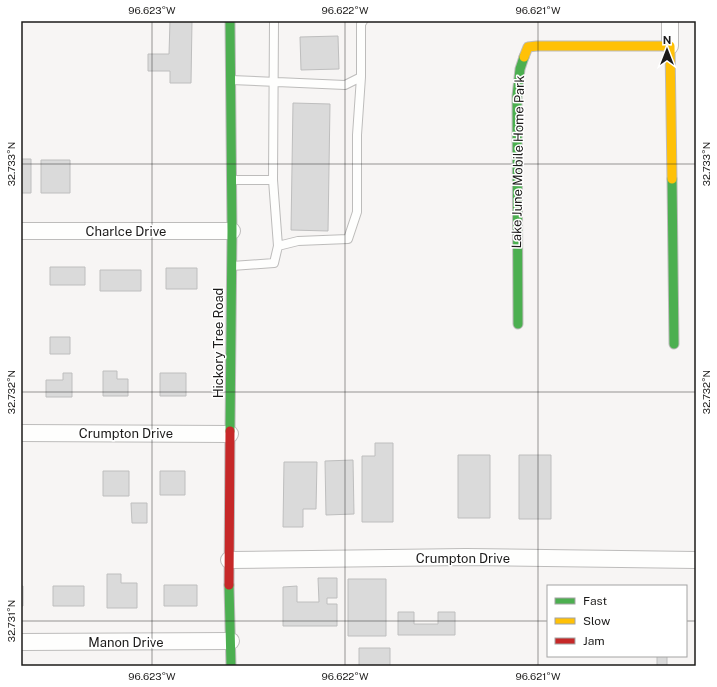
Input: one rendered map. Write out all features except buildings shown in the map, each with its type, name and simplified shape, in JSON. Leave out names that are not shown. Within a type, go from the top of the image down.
[{"type":"street","name":"Hickory Tree Road","points":[[230,21],[232,180],[230,434],[231,666]]},
{"type":"street","points":[[670,21],[674,344]]},
{"type":"street","name":"Lake June Mobile Home Park","points":[[518,324],[518,107],[519,70],[524,54],[528,47],[537,46],[670,46]]},
{"type":"street","name":"Charlce Drive","points":[[21,231],[232,231]]},
{"type":"street","name":"Crumpton Drive","points":[[21,433],[230,434]]},
{"type":"street","name":"Crumpton Drive","points":[[230,560],[458,557],[696,560]]},
{"type":"street","name":"Manon Drive","points":[[21,642],[231,641]]},
{"type":"lane","points":[[231,266],[274,263],[278,246],[273,180],[274,21]]},
{"type":"lane","points":[[278,246],[298,241],[348,239],[357,212],[357,135],[361,77],[361,24],[363,21]]},
{"type":"lane","points":[[231,80],[345,85],[361,77]]},
{"type":"lane","points":[[232,180],[273,180]]},
{"type":"traffic: fast","points":[[230,21],[232,231],[230,431]]},
{"type":"traffic: fast","points":[[518,324],[517,96],[520,69],[524,57]]},
{"type":"traffic: fast","points":[[672,179],[674,344]]},
{"type":"traffic: fast","points":[[229,585],[231,666]]},
{"type":"traffic: slow","points":[[524,57],[528,47],[537,46],[670,46],[672,179]]},
{"type":"traffic: jam","points":[[229,585],[230,431]]}]
